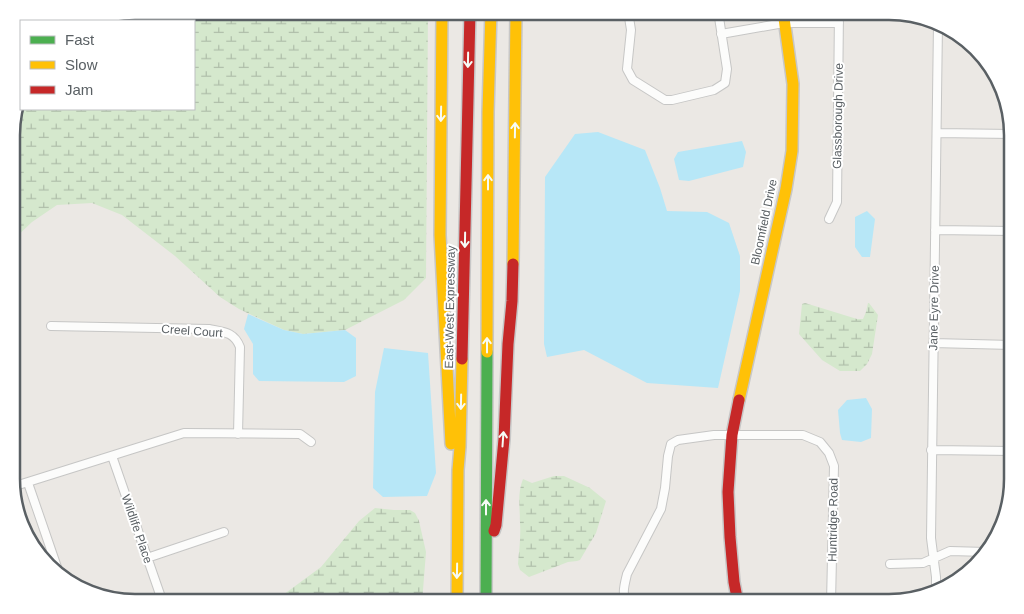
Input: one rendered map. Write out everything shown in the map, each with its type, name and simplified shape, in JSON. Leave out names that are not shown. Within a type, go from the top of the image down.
[{"type":"main road","points":[[442,20],[440,235],[451,450],[458,470]]},
{"type":"main road","name":"East-West Expressway","points":[[456,594],[470,20]]},
{"type":"main road","points":[[486,594],[488,122],[491,20]]},
{"type":"main road","points":[[486,556],[496,525],[504,439],[508,344],[512,301],[516,20]]},
{"type":"main road","name":"Bloomfield Drive","points":[[736,594],[728,501],[732,435],[785,197],[792,151],[794,120],[793,84],[784,20]]},
{"type":"street","points":[[629,20],[631,30],[627,70],[633,80],[665,100],[714,90],[725,83],[727,69],[719,20]]},
{"type":"street","points":[[721,34],[784,24],[839,23]]},
{"type":"street","name":"Glassborough Drive","points":[[829,219],[837,202],[839,23]]},
{"type":"street","name":"Jane Eyre Drive","points":[[936,584],[931,538],[931,450],[938,31]]},
{"type":"street","points":[[937,133],[1004,134]]},
{"type":"street","points":[[935,230],[1004,231]]},
{"type":"street","name":"Creel Court","points":[[51,326],[209,330],[227,332],[234,336],[240,347],[238,434]]},
{"type":"street","points":[[933,343],[1004,344]]},
{"type":"street","points":[[20,485],[184,433],[300,434],[311,442]]},
{"type":"street","points":[[624,594],[627,574],[661,509],[671,444],[688,438],[732,435]]},
{"type":"street","name":"Huntridge Road","points":[[732,435],[803,435],[820,442],[829,453],[834,466],[830,594]]},
{"type":"street","points":[[931,450],[1004,451]]},
{"type":"street","name":"Wildlife Place","points":[[112,456],[160,594]]},
{"type":"street","points":[[28,482],[55,562]]},
{"type":"street","points":[[147,558],[224,532]]},
{"type":"street","points":[[890,564],[923,563],[950,551],[977,552]]},
{"type":"green space","points":[[195,20],[428,20],[426,278],[404,300],[345,330],[303,334],[284,330],[239,309],[220,297],[175,256],[122,215],[92,203],[57,205],[32,222],[20,233],[20,135],[23,110],[195,110]]},
{"type":"green space","points":[[805,303],[857,319],[863,319],[869,303],[878,315],[872,354],[867,364],[860,371],[840,371],[822,360],[799,334],[802,304]]},
{"type":"green space","points":[[554,476],[564,476],[590,488],[606,501],[596,533],[580,560],[568,562],[529,577],[520,570],[518,564],[520,533],[519,495],[521,485],[523,479],[532,483]]},
{"type":"green space","points":[[375,508],[410,510],[415,513],[419,521],[426,552],[423,594],[284,594],[321,567],[359,521]]},
{"type":"water","points":[[598,132],[645,150],[667,211],[707,212],[729,223],[740,256],[740,291],[718,388],[647,383],[584,350],[547,357],[544,344],[545,177],[575,134]]},
{"type":"water","points":[[742,141],[746,152],[743,167],[689,181],[679,180],[674,159],[678,152]]},
{"type":"water","points":[[867,211],[875,219],[870,257],[862,257],[855,247],[855,217]]},
{"type":"water","points":[[248,314],[284,330],[303,334],[345,330],[356,338],[356,376],[344,382],[259,381],[253,374],[253,344],[244,329]]},
{"type":"water","points":[[384,348],[428,353],[436,473],[427,496],[383,497],[373,488],[375,392]]},
{"type":"water","points":[[866,398],[872,409],[871,438],[861,442],[842,440],[838,410],[847,400]]},
{"type":"traffic: fast","points":[[486,594],[487,352]]},
{"type":"traffic: slow","points":[[442,20],[440,235],[451,444]]},
{"type":"traffic: slow","points":[[487,352],[488,112],[491,20]]},
{"type":"traffic: slow","points":[[513,264],[516,20]]},
{"type":"traffic: slow","points":[[739,400],[786,189],[792,151],[793,84],[784,20]]},
{"type":"traffic: slow","points":[[457,594],[458,470],[462,359]]},
{"type":"traffic: jam","points":[[462,359],[470,20]]},
{"type":"traffic: jam","points":[[494,531],[504,439],[513,264]]},
{"type":"traffic: jam","points":[[736,594],[730,537],[728,492],[732,435],[739,400]]}]
